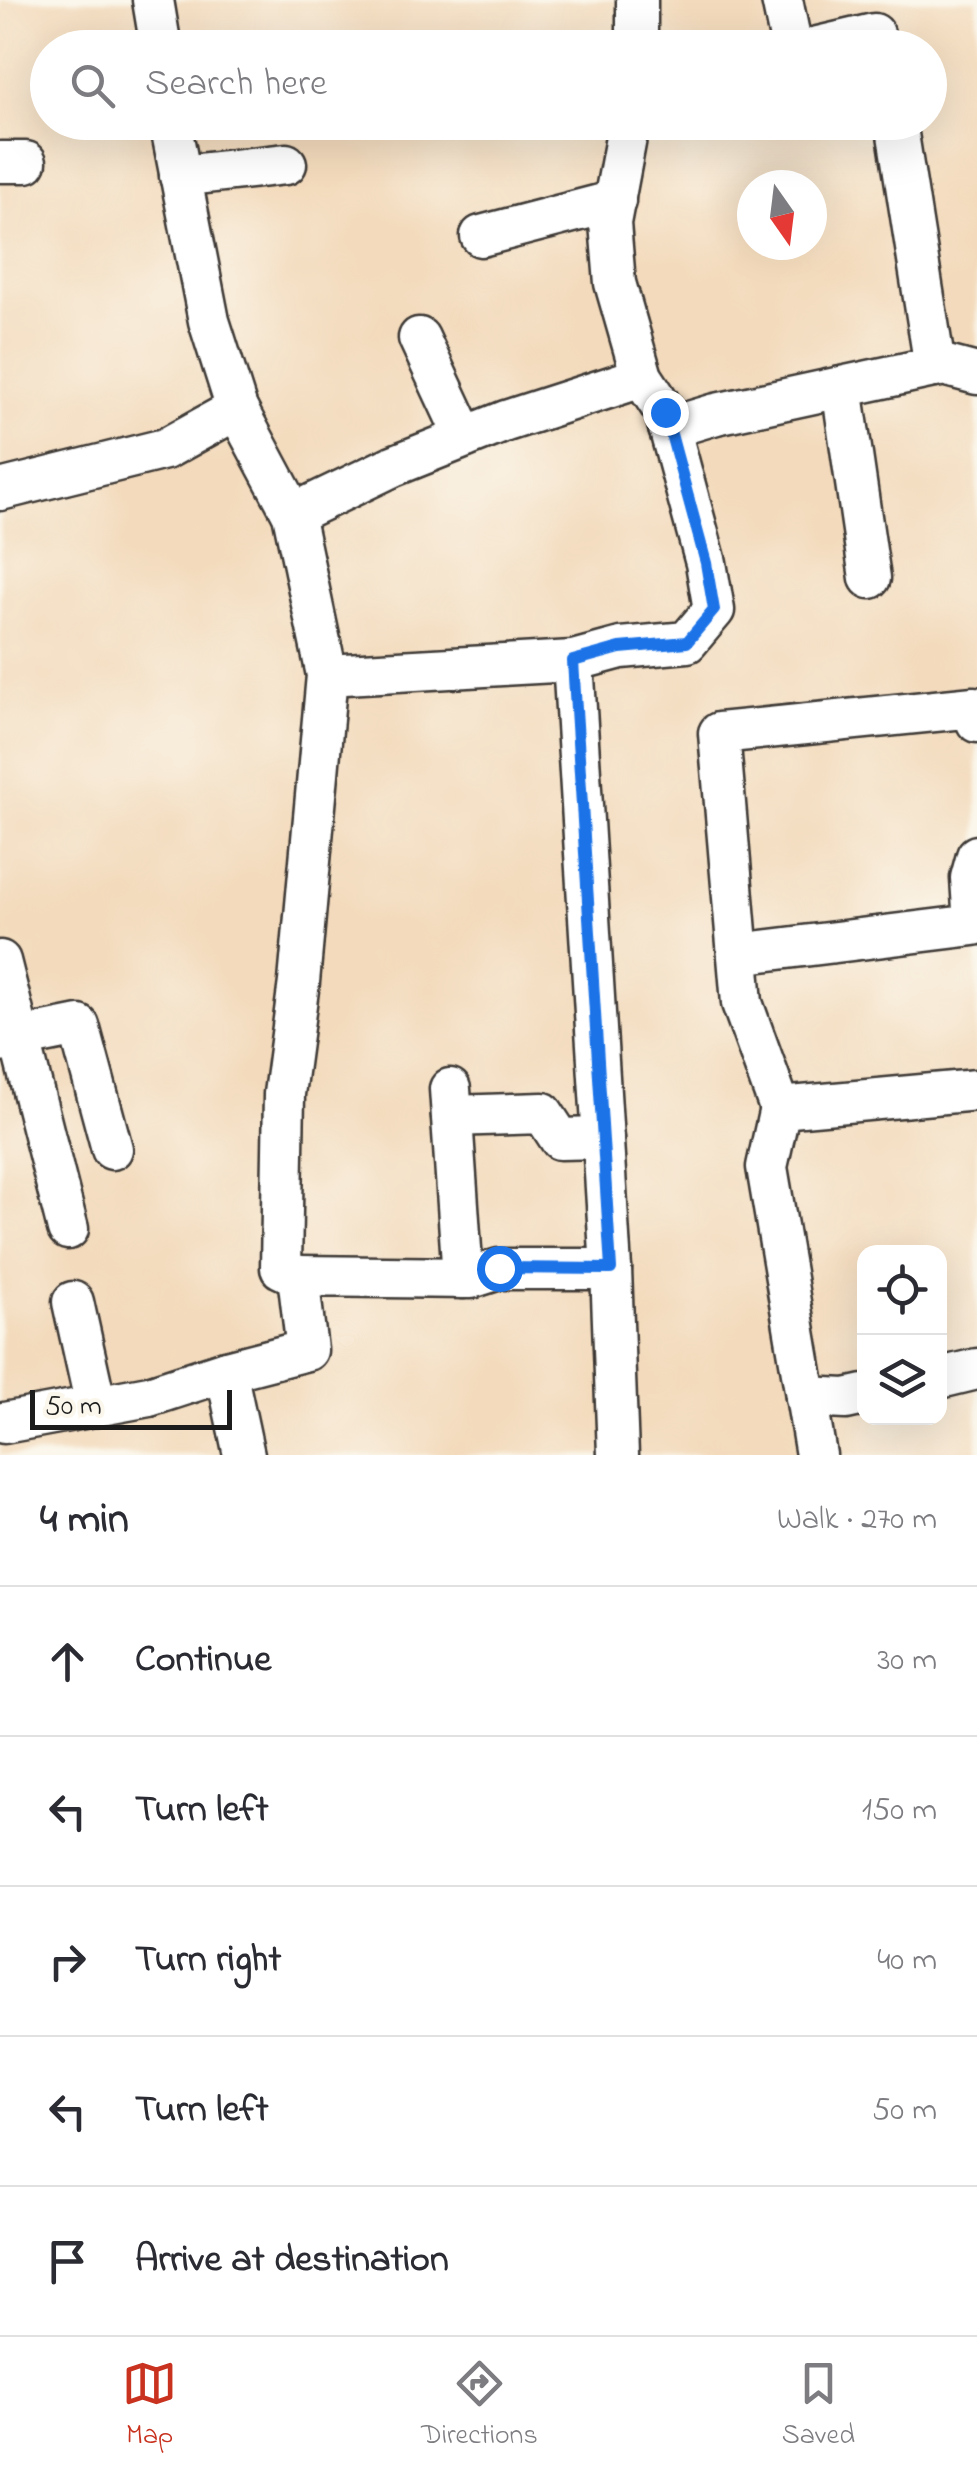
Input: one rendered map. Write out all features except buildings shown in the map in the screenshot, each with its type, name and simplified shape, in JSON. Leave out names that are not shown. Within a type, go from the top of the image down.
[{"type":"street","points":[[153,0],[158,30]]},
{"type":"street","points":[[637,0],[637,30]]},
{"type":"street","points":[[782,0],[788,30]]},
{"type":"street","points":[[173,140],[209,321],[237,409],[293,514],[327,675],[284,1094],[281,1268],[298,1276],[463,1278],[499,1268],[611,1269]]},
{"type":"street","points":[[327,675],[573,661],[620,648],[687,642],[714,610],[706,563],[665,412],[642,377],[615,283],[610,223],[627,140]]},
{"type":"street","points":[[899,140],[935,367]]},
{"type":"street","points":[[180,176],[286,164]]},
{"type":"street","points":[[480,236],[615,201]]},
{"type":"street","points":[[419,338],[465,437]]},
{"type":"street","points":[[669,428],[943,365],[977,374]]},
{"type":"street","points":[[293,514],[465,437],[642,377]]},
{"type":"street","points":[[842,387],[870,578]]},
{"type":"street","points":[[0,490],[164,450],[237,409]]},
{"type":"street","points":[[573,661],[611,1269],[618,1455]]},
{"type":"street","points":[[816,1455],[768,1167],[780,1108],[742,1003],[718,733],[974,708],[977,722]]},
{"type":"street","points":[[738,954],[974,925],[971,878],[977,856]]},
{"type":"street","points":[[0,960],[10,1040],[68,1228]]},
{"type":"street","points":[[10,1040],[78,1026],[112,1149]]},
{"type":"street","points":[[780,1108],[977,1090]]},
{"type":"street","points":[[463,1278],[451,1102],[544,1113],[560,1139],[603,1138]]},
{"type":"street","points":[[4,1427],[149,1396],[308,1350],[298,1276]]},
{"type":"street","points":[[73,1302],[96,1406]]},
{"type":"street","points":[[947,1376],[977,1370]]},
{"type":"street","points":[[226,1371],[244,1455]]},
{"type":"street","points":[[806,1396],[857,1397]]},
{"type":"route","points":[[499,1268],[611,1269],[573,661],[620,648],[687,642],[714,610],[706,563],[665,412]]}]
